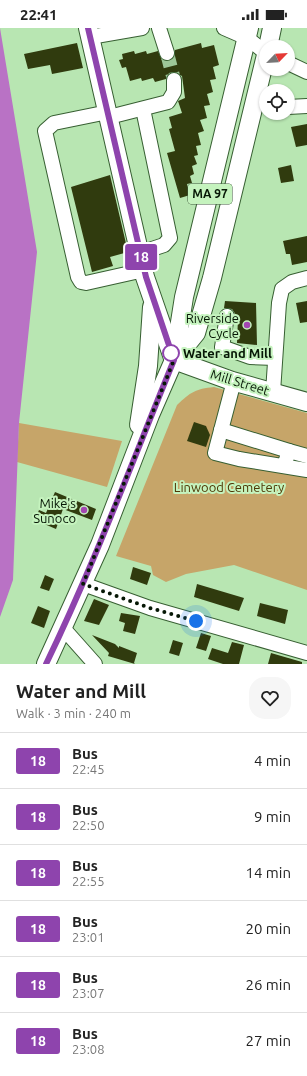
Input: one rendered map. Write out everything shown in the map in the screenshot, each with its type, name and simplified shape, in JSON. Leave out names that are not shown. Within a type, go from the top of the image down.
[{"type":"main road","points":[[269,40],[272,28]]},
{"type":"main road","points":[[89,33],[142,262],[174,360]]},
{"type":"main road","name":"MA 97","points":[[46,664],[83,584],[174,360],[184,297],[248,33]]},
{"type":"main road","name":"MA 97","points":[[174,360],[196,333],[212,278],[261,76]]},
{"type":"main road","points":[[133,460],[148,366],[152,296]]},
{"type":"main road","name":"Mill Street","points":[[174,360],[234,381],[307,402]]},
{"type":"street","points":[[89,33],[142,28]]},
{"type":"street","points":[[159,28],[167,53]]},
{"type":"street","points":[[224,28],[248,33],[259,46]]},
{"type":"street","points":[[295,66],[307,72]]},
{"type":"street","points":[[143,109],[170,238],[164,245],[142,262],[86,284],[81,282],[78,277],[45,131],[54,124],[143,109],[168,102],[174,92],[174,80]]},
{"type":"street","points":[[295,107],[307,106]]},
{"type":"street","points":[[273,392],[279,303],[282,289],[292,282],[307,278]]},
{"type":"street","points":[[227,316],[222,347],[250,357],[275,358]]},
{"type":"street","points":[[234,381],[215,453],[240,459],[307,470]]},
{"type":"street","points":[[221,430],[307,456]]},
{"type":"street","points":[[284,466],[289,451]]},
{"type":"street","points":[[83,584],[150,608],[307,653]]},
{"type":"street","points":[[63,628],[95,664]]},
{"type":"green space","name":"Linwood Cemetery","points":[[214,387],[307,413],[307,590],[234,565],[186,574],[166,582],[153,575],[151,566],[116,556],[177,405],[194,392]]},
{"type":"green space","points":[[19,423],[122,441],[107,487],[17,462]]},
{"type":"shaded area","points":[[0,28],[37,252],[19,423],[13,580],[0,617]]},
{"type":"building","points":[[77,43],[83,68],[52,74],[50,65],[28,69],[24,54]]},
{"type":"building","points":[[201,43],[202,48],[214,45],[219,65],[213,67],[216,79],[210,80],[213,92],[207,94],[210,105],[204,106],[207,118],[200,120],[204,131],[198,133],[201,145],[196,146],[198,155],[194,156],[197,164],[192,166],[194,174],[190,176],[192,183],[187,184],[190,195],[180,198],[167,153],[175,151],[169,129],[172,128],[169,117],[182,113],[178,101],[185,98],[182,76],[174,72],[169,73],[166,79],[155,82],[153,78],[142,81],[141,78],[130,81],[126,67],[122,68],[119,60],[123,59],[122,54],[134,51],[135,54],[146,51],[147,54],[158,51],[162,60],[169,61],[174,58],[175,50]]},
{"type":"building","points":[[307,124],[307,145],[296,147],[291,127]]},
{"type":"building","points":[[291,165],[294,181],[281,183],[278,168]]},
{"type":"building","points":[[110,175],[128,252],[110,257],[113,266],[92,272],[71,187]]},
{"type":"building","points":[[307,236],[307,262],[292,265],[290,254],[286,254],[283,241]]},
{"type":"building","name":"Riverside Cycle","points":[[225,301],[256,303],[257,345],[237,343],[238,318],[232,309],[224,308]]},
{"type":"building","points":[[307,301],[307,322],[300,323],[296,303]]},
{"type":"building","points":[[194,422],[206,426],[210,435],[206,447],[187,441]]},
{"type":"building","points":[[55,492],[96,509],[92,520],[63,509],[56,529],[35,520],[39,510],[46,513]]},
{"type":"building","points":[[133,567],[151,573],[147,585],[130,579]]},
{"type":"building","points":[[45,575],[54,579],[49,591],[40,588]]},
{"type":"building","points":[[197,584],[244,598],[239,611],[194,597]]},
{"type":"building","points":[[94,599],[109,605],[99,625],[84,621]]},
{"type":"building","points":[[260,603],[288,610],[285,624],[257,616]]},
{"type":"building","points":[[38,606],[50,611],[44,628],[31,623]]},
{"type":"building","points":[[121,613],[140,616],[135,634],[123,631],[125,623],[119,621]]},
{"type":"building","points":[[201,633],[211,636],[206,651],[196,648]]},
{"type":"building","points":[[92,635],[115,644],[119,648],[119,646],[137,653],[135,664],[108,656],[109,653]]},
{"type":"building","points":[[173,640],[183,643],[179,656],[169,653]]},
{"type":"building","points":[[232,642],[244,645],[239,664],[223,664],[208,659],[212,648],[228,653]]},
{"type":"building","points":[[271,653],[302,662],[302,664],[268,664]]},
{"type":"tunnel","points":[[167,53],[174,80]]},
{"type":"bus line","name":"18","points":[[46,664],[68,619],[100,545],[150,415],[174,360],[146,277],[88,28]]},
{"type":"place","name":"Riverside Cycle","points":[[247,325]]},
{"type":"place","name":"Water and Mill","points":[[171,353]]},
{"type":"place","name":"Mike's Sunoco","points":[[84,510]]},
{"type":"route","points":[[171,353],[170,348],[174,360],[150,415],[126,481],[83,584],[150,608],[196,621]]}]
